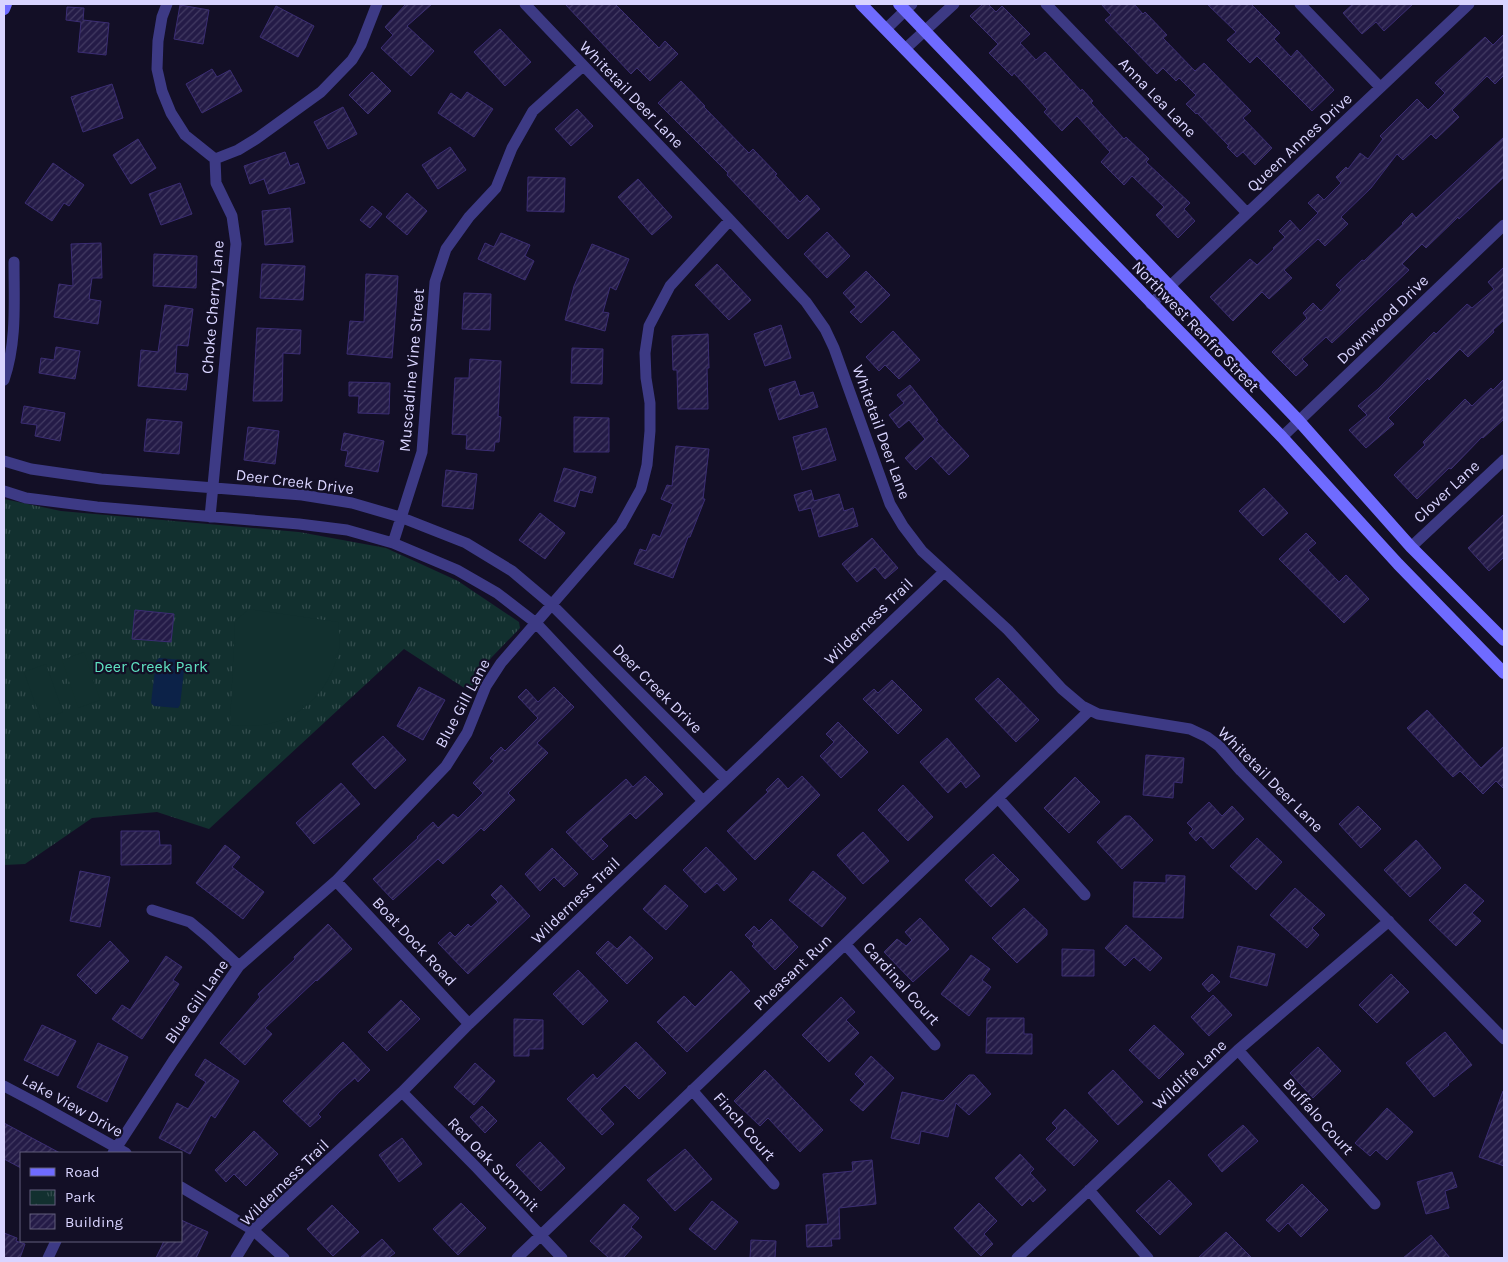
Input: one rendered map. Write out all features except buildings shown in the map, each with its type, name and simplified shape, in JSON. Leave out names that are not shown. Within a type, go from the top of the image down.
[{"type":"main road","points":[[4,9],[6,4]]},
{"type":"main road","name":"Northwest Renfro Street","points":[[862,4],[1282,437],[1398,564],[1504,673]]},
{"type":"main road","name":"Northwest Renfro Street","points":[[906,6],[925,31],[1299,421],[1410,547],[1504,640]]},
{"type":"street","points":[[167,4],[162,17],[158,41],[157,69],[162,92],[185,135],[215,159],[238,150],[256,139],[321,92],[352,60],[361,45],[377,4]]},
{"type":"street","name":"Whitetail Deer Lane","points":[[525,4],[806,302],[825,330],[837,357],[890,504],[903,526],[922,551],[1008,630],[1062,689],[1082,706],[1098,714],[1190,728],[1207,737],[1218,746],[1504,1039]]},
{"type":"street","points":[[905,49],[954,4]]},
{"type":"street","name":"Anna Lea Lane","points":[[1046,4],[1246,213]]},
{"type":"street","points":[[1300,4],[1380,87]]},
{"type":"street","name":"Queen Annes Drive","points":[[1151,304],[1469,4]]},
{"type":"street","points":[[886,29],[906,6]]},
{"type":"street","name":"Muscadine Vine Street","points":[[393,543],[422,452],[434,282],[446,249],[469,217],[496,188],[512,148],[533,111],[583,66]]},
{"type":"street","name":"Choke Cherry Lane","points":[[210,517],[236,244],[232,216],[216,183],[215,159]]},
{"type":"street","name":"Blue Gill Lane","points":[[118,1151],[173,1061],[239,966],[336,881],[446,766],[467,733],[486,686],[501,663],[621,525],[641,489],[647,464],[650,430],[650,403],[646,378],[648,326],[670,286],[730,220]]},
{"type":"street","name":"Downwood Drive","points":[[1282,437],[1504,225]]},
{"type":"street","points":[[4,380],[8,370],[14,330],[14,262]]},
{"type":"street","name":"Clover Lane","points":[[1410,547],[1504,460]]},
{"type":"street","name":"Deer Creek Drive","points":[[4,461],[31,468],[101,479],[302,495],[352,502],[400,517],[466,542],[512,571],[551,604],[726,779]]},
{"type":"street","points":[[4,491],[26,498],[97,507],[299,524],[347,530],[393,543],[457,570],[497,593],[536,623],[703,801]]},
{"type":"street","name":"Wilderness Trail","points":[[236,1258],[253,1230],[402,1092],[469,1024],[944,572]]},
{"type":"street","name":"Pheasant Run","points":[[516,1258],[1090,710]]},
{"type":"street","points":[[998,798],[1085,895]]},
{"type":"street","name":"Boat Dock Road","points":[[336,881],[469,1024]]},
{"type":"street","points":[[152,910],[190,922],[239,966]]},
{"type":"street","name":"Wildlife Lane","points":[[1017,1258],[1238,1050],[1389,921]]},
{"type":"street","name":"Cardinal Court","points":[[845,944],[935,1044]]},
{"type":"street","name":"Buffalo Court","points":[[1238,1050],[1376,1204]]},
{"type":"street","name":"Lake View Drive","points":[[4,1086],[118,1151]]},
{"type":"street","name":"Finch Court","points":[[692,1090],[774,1184]]},
{"type":"street","name":"Red Oak Summit","points":[[402,1092],[562,1258]]},
{"type":"street","points":[[182,1188],[253,1230],[284,1258]]},
{"type":"street","points":[[1089,1190],[1148,1258]]},
{"type":"street","points":[[48,1258],[56,1242]]},
{"type":"green space","name":"Deer Creek Park","points":[[4,499],[61,511],[299,532],[386,548],[458,581],[519,622],[520,628],[491,658],[469,691],[404,649],[209,829],[157,812],[92,818],[25,864],[4,865]]},
{"type":"green space","points":[[249,609],[338,622],[340,642],[338,655],[320,692],[301,710],[270,724],[253,726],[230,725],[235,621]]},
{"type":"green space","points":[[84,652],[100,700],[78,708],[62,660]]},
{"type":"green space","points":[[46,664],[63,712],[41,720],[24,672]]},
{"type":"water","points":[[159,658],[182,660],[185,663],[180,705],[178,708],[154,706],[151,703],[156,661]]}]
